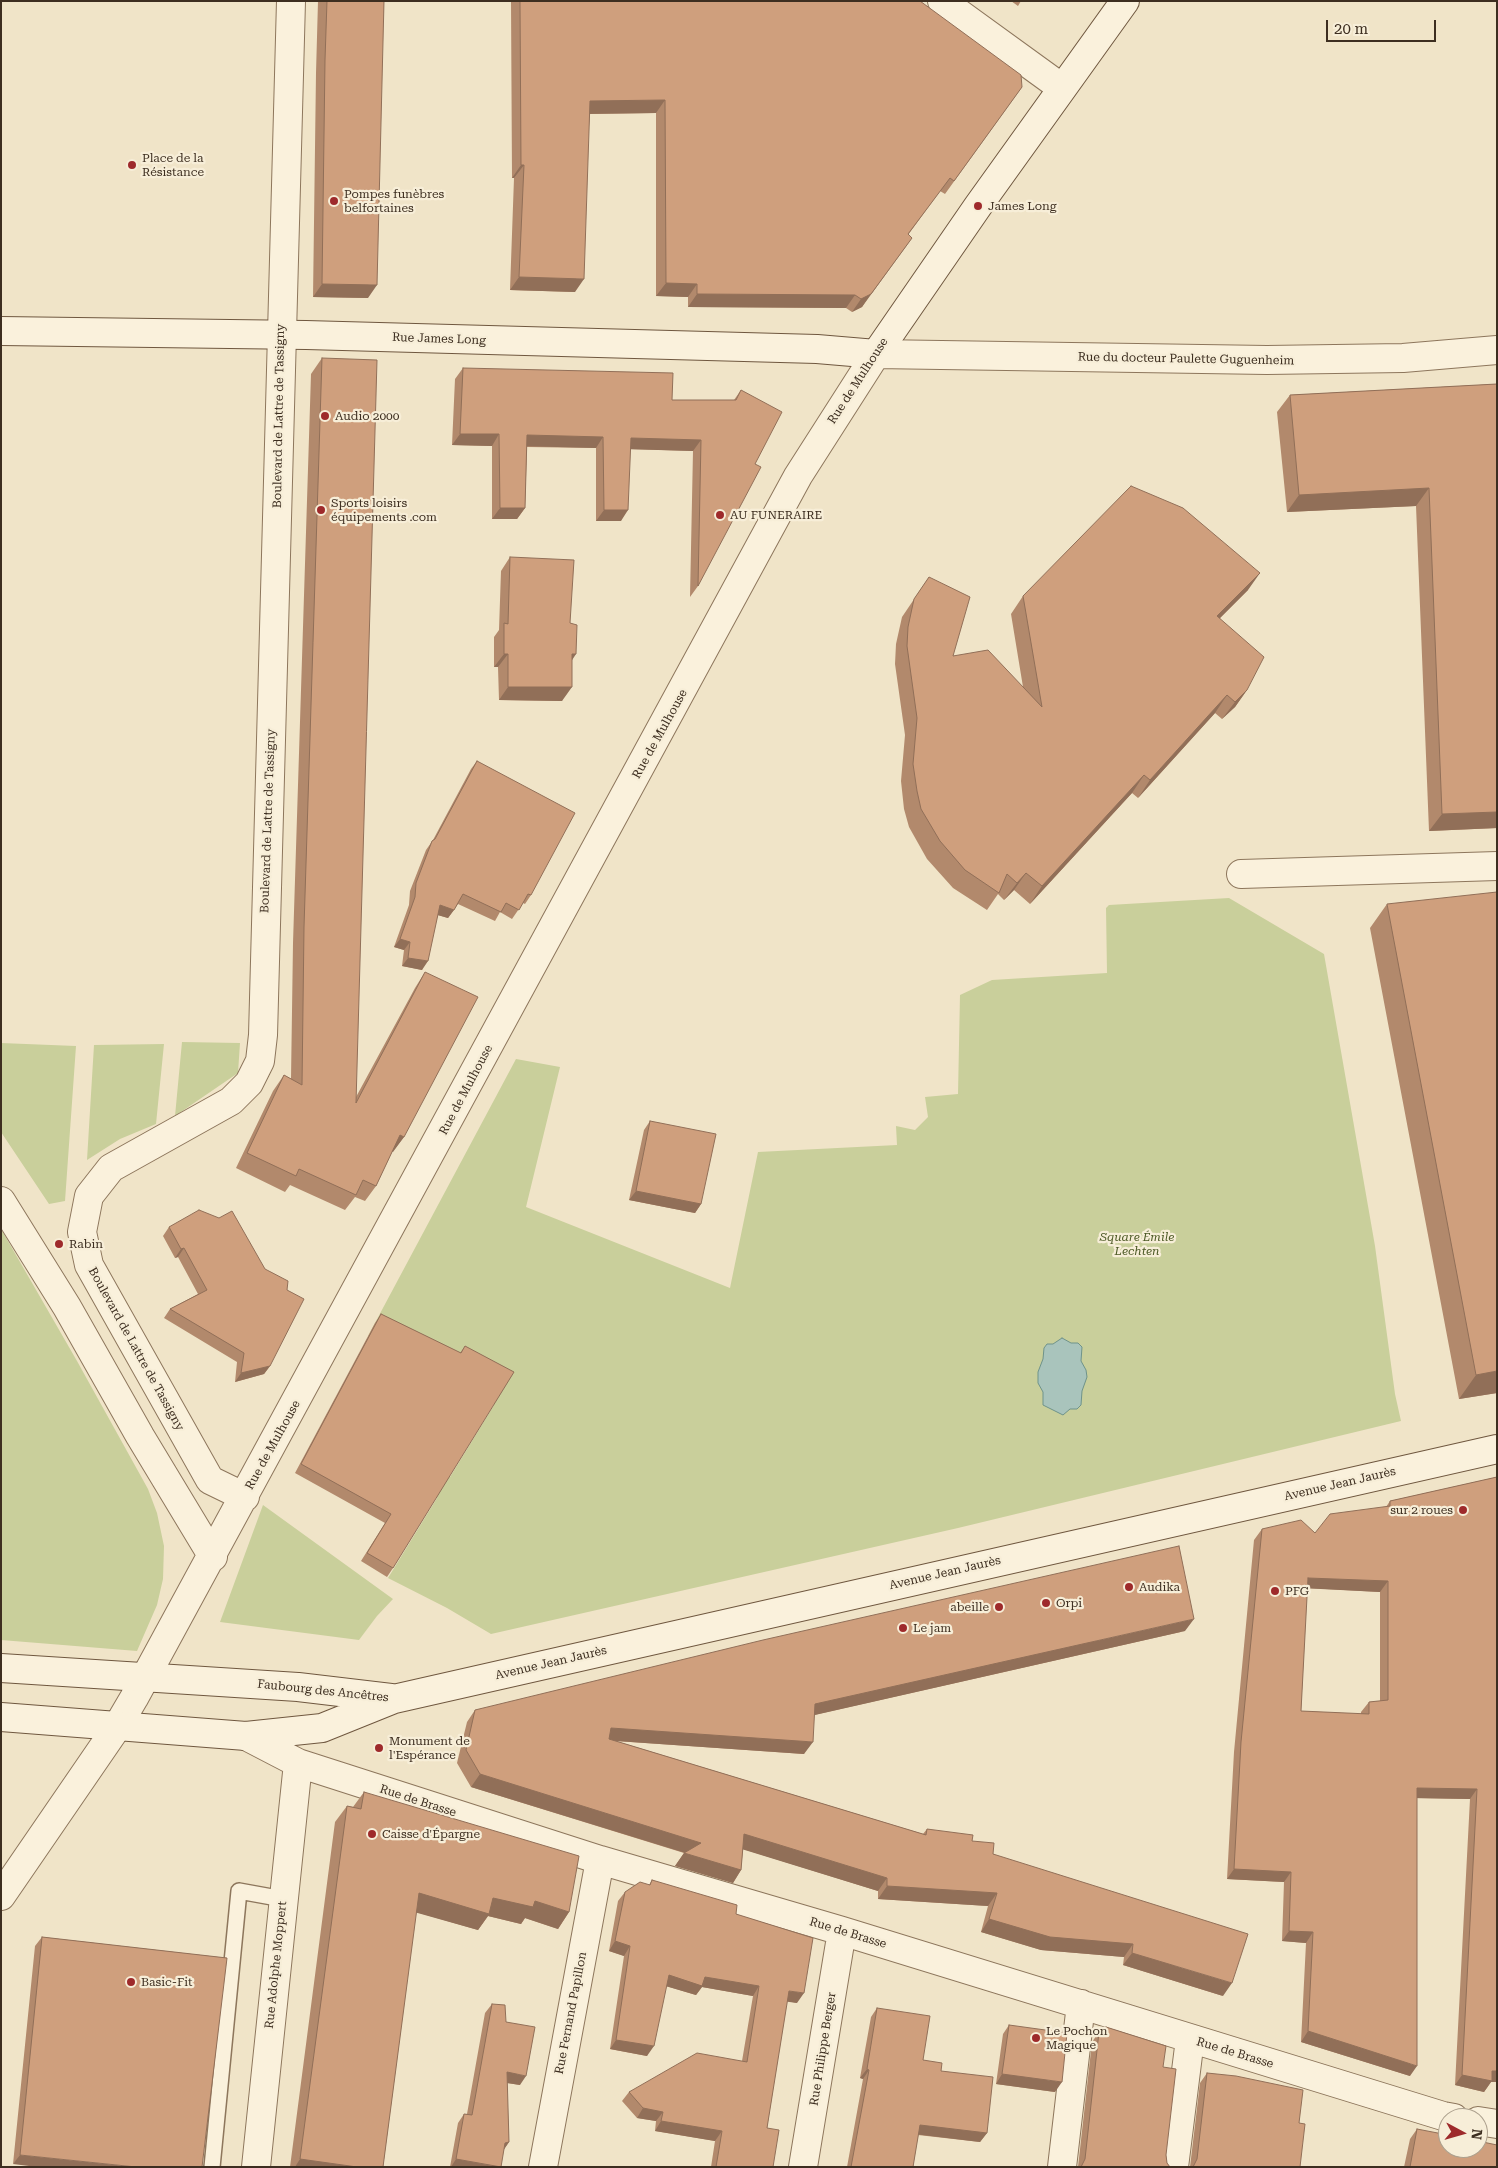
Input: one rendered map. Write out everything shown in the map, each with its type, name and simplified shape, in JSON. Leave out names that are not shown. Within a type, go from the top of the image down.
[{"type":"street","name":"Boulevard de Lattre de Tassigny","points":[[245,1498],[210,1480],[89,1266],[82,1232],[89,1196],[112,1168],[231,1101],[249,1083],[260,1061],[263,1034],[291,1]]},
{"type":"street","points":[[942,1],[1062,88]]},
{"type":"street","name":"Rue de Mulhouse","points":[[1,1896],[117,1728],[213,1557],[798,476],[876,354],[972,214],[1125,1]]},
{"type":"street","name":"Rue James Long","points":[[1,331],[281,334],[817,349],[876,354]]},
{"type":"street","name":"Rue du docteur Paulette Guguenheim","points":[[876,354],[1267,360],[1403,358],[1497,350]]},
{"type":"street","points":[[1241,874],[1497,866]]},
{"type":"street","points":[[1,1201],[67,1307],[140,1436],[213,1557]]},
{"type":"street","name":"Avenue Jean Jaurès","points":[[394,1699],[1497,1449]]},
{"type":"street","name":"Faubourg des Ancêtres","points":[[1,1668],[298,1687],[394,1699]]},
{"type":"street","name":"Faubourg des Ancêtres","points":[[1,1718],[246,1736],[322,1728],[394,1699]]},
{"type":"street","name":"Rue de Brasse","points":[[246,1736],[298,1763],[600,1860],[842,1931],[1438,2115]]},
{"type":"street","name":"Rue Adolphe Moppert","points":[[256,2167],[298,1763]]},
{"type":"street","name":"Rue Fernand Papillon","points":[[543,2167],[600,1860]]},
{"type":"street","name":"Rue Philippe Berger","points":[[803,2167],[842,1931]]},
{"type":"street","points":[[1062,2167],[1081,2004]]},
{"type":"street","points":[[1174,2167],[1190,2039]]},
{"type":"lane","points":[[212,2167],[239,1890],[283,1898]]},
{"type":"green space","name":"Square Émile Lechten","points":[[1229,898],[1324,954],[1375,1246],[1395,1394],[1401,1421],[958,1528],[491,1634],[447,1608],[388,1578],[448,1477],[450,1477],[494,1405],[368,1336],[516,1059],[560,1067],[526,1207],[730,1288],[758,1152],[897,1145],[896,1126],[915,1130],[928,1117],[925,1097],[958,1094],[960,995],[992,980],[1107,973],[1106,908],[1109,905]]},
{"type":"green space","points":[[182,1042],[240,1043],[238,1073],[175,1116]]},
{"type":"green space","points":[[1,1043],[76,1046],[65,1201],[49,1204],[1,1132]]},
{"type":"green space","points":[[164,1044],[156,1124],[120,1139],[87,1160],[94,1045]]},
{"type":"green space","points":[[1,1229],[148,1489],[157,1513],[164,1546],[163,1579],[157,1605],[137,1651],[1,1640]]},
{"type":"green space","points":[[263,1505],[393,1599],[359,1640],[220,1622]]},
{"type":"water","points":[[1062,1338],[1071,1343],[1078,1343],[1082,1347],[1081,1361],[1086,1370],[1087,1377],[1082,1391],[1081,1405],[1077,1409],[1070,1409],[1063,1415],[1043,1405],[1043,1392],[1038,1383],[1038,1372],[1043,1359],[1044,1348],[1047,1344],[1053,1344]]},
{"type":"building","points":[[327,1],[384,1],[377,285],[322,284]]},
{"type":"building","points":[[520,1],[920,1],[1021,75],[1022,87],[954,181],[950,178],[908,234],[912,238],[871,294],[861,299],[855,295],[697,294],[697,284],[666,283],[665,100],[590,101],[584,279],[519,277],[524,165],[521,165]]},
{"type":"building","points":[[322,358],[377,360],[356,1103],[425,972],[478,997],[404,1137],[400,1135],[376,1186],[363,1180],[356,1195],[299,1169],[296,1176],[247,1153],[284,1075],[302,1085],[304,927]]},
{"type":"building","points":[[463,368],[673,373],[672,400],[736,400],[741,390],[782,412],[755,464],[761,467],[698,586],[701,440],[631,438],[628,510],[604,510],[603,437],[527,435],[525,508],[500,508],[499,434],[460,434]]},
{"type":"building","points":[[1497,384],[1497,812],[1442,814],[1429,488],[1299,495],[1290,395]]},
{"type":"building","points":[[1131,486],[1183,508],[1260,573],[1217,616],[1264,657],[1247,690],[1235,702],[1227,695],[1150,780],[1144,775],[1042,886],[1026,873],[1017,883],[1007,874],[999,893],[965,870],[940,841],[921,809],[913,764],[917,718],[907,646],[908,627],[914,599],[929,577],[970,597],[953,656],[988,650],[1042,707],[1023,596]]},
{"type":"building","points":[[510,557],[574,560],[570,623],[577,625],[576,654],[572,654],[572,687],[508,687],[508,654],[504,654],[504,623],[508,624]]},
{"type":"building","points":[[477,761],[575,813],[531,895],[528,894],[519,910],[506,903],[501,912],[463,894],[454,910],[440,905],[428,961],[408,958],[410,942],[400,939],[415,897],[416,883],[432,841],[435,839]]},
{"type":"building","points":[[1497,892],[1497,1371],[1476,1375],[1387,904]]},
{"type":"building","points":[[650,1121],[716,1134],[701,1204],[636,1191]]},
{"type":"building","points":[[199,1210],[219,1218],[232,1211],[265,1269],[288,1281],[287,1290],[304,1299],[270,1366],[241,1373],[244,1353],[170,1309],[207,1290],[184,1248],[181,1249],[169,1227]]},
{"type":"building","points":[[381,1314],[461,1353],[465,1346],[514,1372],[393,1568],[367,1553],[391,1514],[301,1464]]},
{"type":"building","points":[[1497,1477],[1497,2071],[1492,2071],[1492,2081],[1462,2075],[1477,1789],[1417,1788],[1417,2066],[1308,2031],[1313,1932],[1289,1931],[1291,1872],[1234,1869],[1241,1742],[1262,1529],[1301,1520],[1315,1533],[1330,1514],[1390,1506],[1390,1501]],"holes":[[[1308,1578],[1388,1581],[1388,1700],[1369,1702],[1369,1714],[1301,1711]]]},
{"type":"building","points":[[1179,1546],[1194,1619],[815,1704],[813,1742],[611,1728],[609,1739],[926,1835],[927,1829],[973,1835],[972,1841],[994,1843],[993,1854],[1248,1934],[1232,1983],[1132,1953],[1133,1944],[1050,1937],[989,1919],[997,1893],[887,1886],[887,1878],[744,1834],[741,1870],[684,1853],[701,1843],[480,1774],[466,1750],[475,1710],[763,1640]]},
{"type":"building","points":[[364,1792],[579,1856],[569,1912],[535,1901],[533,1907],[493,1898],[489,1914],[419,1893],[383,2167],[357,2167],[300,2159],[347,1806],[361,1809]]},
{"type":"building","points":[[652,1880],[737,1905],[736,1914],[813,1938],[804,1993],[789,1991],[767,2128],[779,2130],[773,2167],[716,2167],[722,2131],[661,2121],[663,2112],[643,2108],[629,2092],[697,2053],[747,2062],[759,1986],[705,1977],[702,1986],[669,1975],[654,2046],[616,2040],[630,1946],[615,1941],[625,1892],[640,1882],[650,1885]]},
{"type":"building","points":[[42,1937],[227,1958],[202,2167],[136,2167],[20,2155]]},
{"type":"building","points":[[492,2004],[505,2005],[506,2022],[535,2027],[526,2076],[507,2072],[509,2142],[505,2143],[501,2167],[456,2159],[464,2114],[472,2115]]},
{"type":"building","points":[[877,2008],[930,2016],[923,2060],[942,2063],[941,2071],[993,2077],[987,2133],[920,2125],[913,2167],[851,2167],[869,2070],[867,2069]]},
{"type":"building","points":[[1009,2025],[1067,2033],[1062,2082],[1002,2074]]},
{"type":"building","points":[[1106,2027],[1166,2046],[1163,2067],[1176,2069],[1166,2155],[1167,2163],[1170,2167],[1081,2167],[1085,2159],[1099,2032]]},
{"type":"building","points":[[1207,2073],[1236,2076],[1303,2090],[1299,2123],[1305,2124],[1300,2167],[1193,2167],[1197,2159]]},
{"type":"building","points":[[1417,2129],[1438,2133],[1438,2158],[1488,2158],[1488,2143],[1497,2145],[1497,2167],[1410,2167]]},
{"type":"place","name":"Place de la Résistance","points":[[132,165]]},
{"type":"place","name":"Pompes funèbres belfortaines","points":[[334,201]]},
{"type":"place","name":"James Long","points":[[978,206]]},
{"type":"place","name":"Audio 2000","points":[[325,416]]},
{"type":"place","name":"Sports loisirs équipements .com","points":[[321,510]]},
{"type":"place","name":"AU FUNERAIRE","points":[[720,515]]},
{"type":"place","name":"Rabin","points":[[59,1244]]},
{"type":"place","name":"sur 2 roues","points":[[1463,1510]]},
{"type":"place","name":"Audika","points":[[1129,1587]]},
{"type":"place","name":"PFG","points":[[1275,1591]]},
{"type":"place","name":"Orpi","points":[[1046,1603]]},
{"type":"place","name":"abeille","points":[[999,1607]]},
{"type":"place","name":"Le jam","points":[[903,1628]]},
{"type":"place","name":"Monument de l'Espérance","points":[[379,1748]]},
{"type":"place","name":"Caisse d'Épargne","points":[[372,1834]]},
{"type":"place","name":"Basic-Fit","points":[[131,1982]]},
{"type":"place","name":"Le Pochon Magique","points":[[1036,2038]]}]
